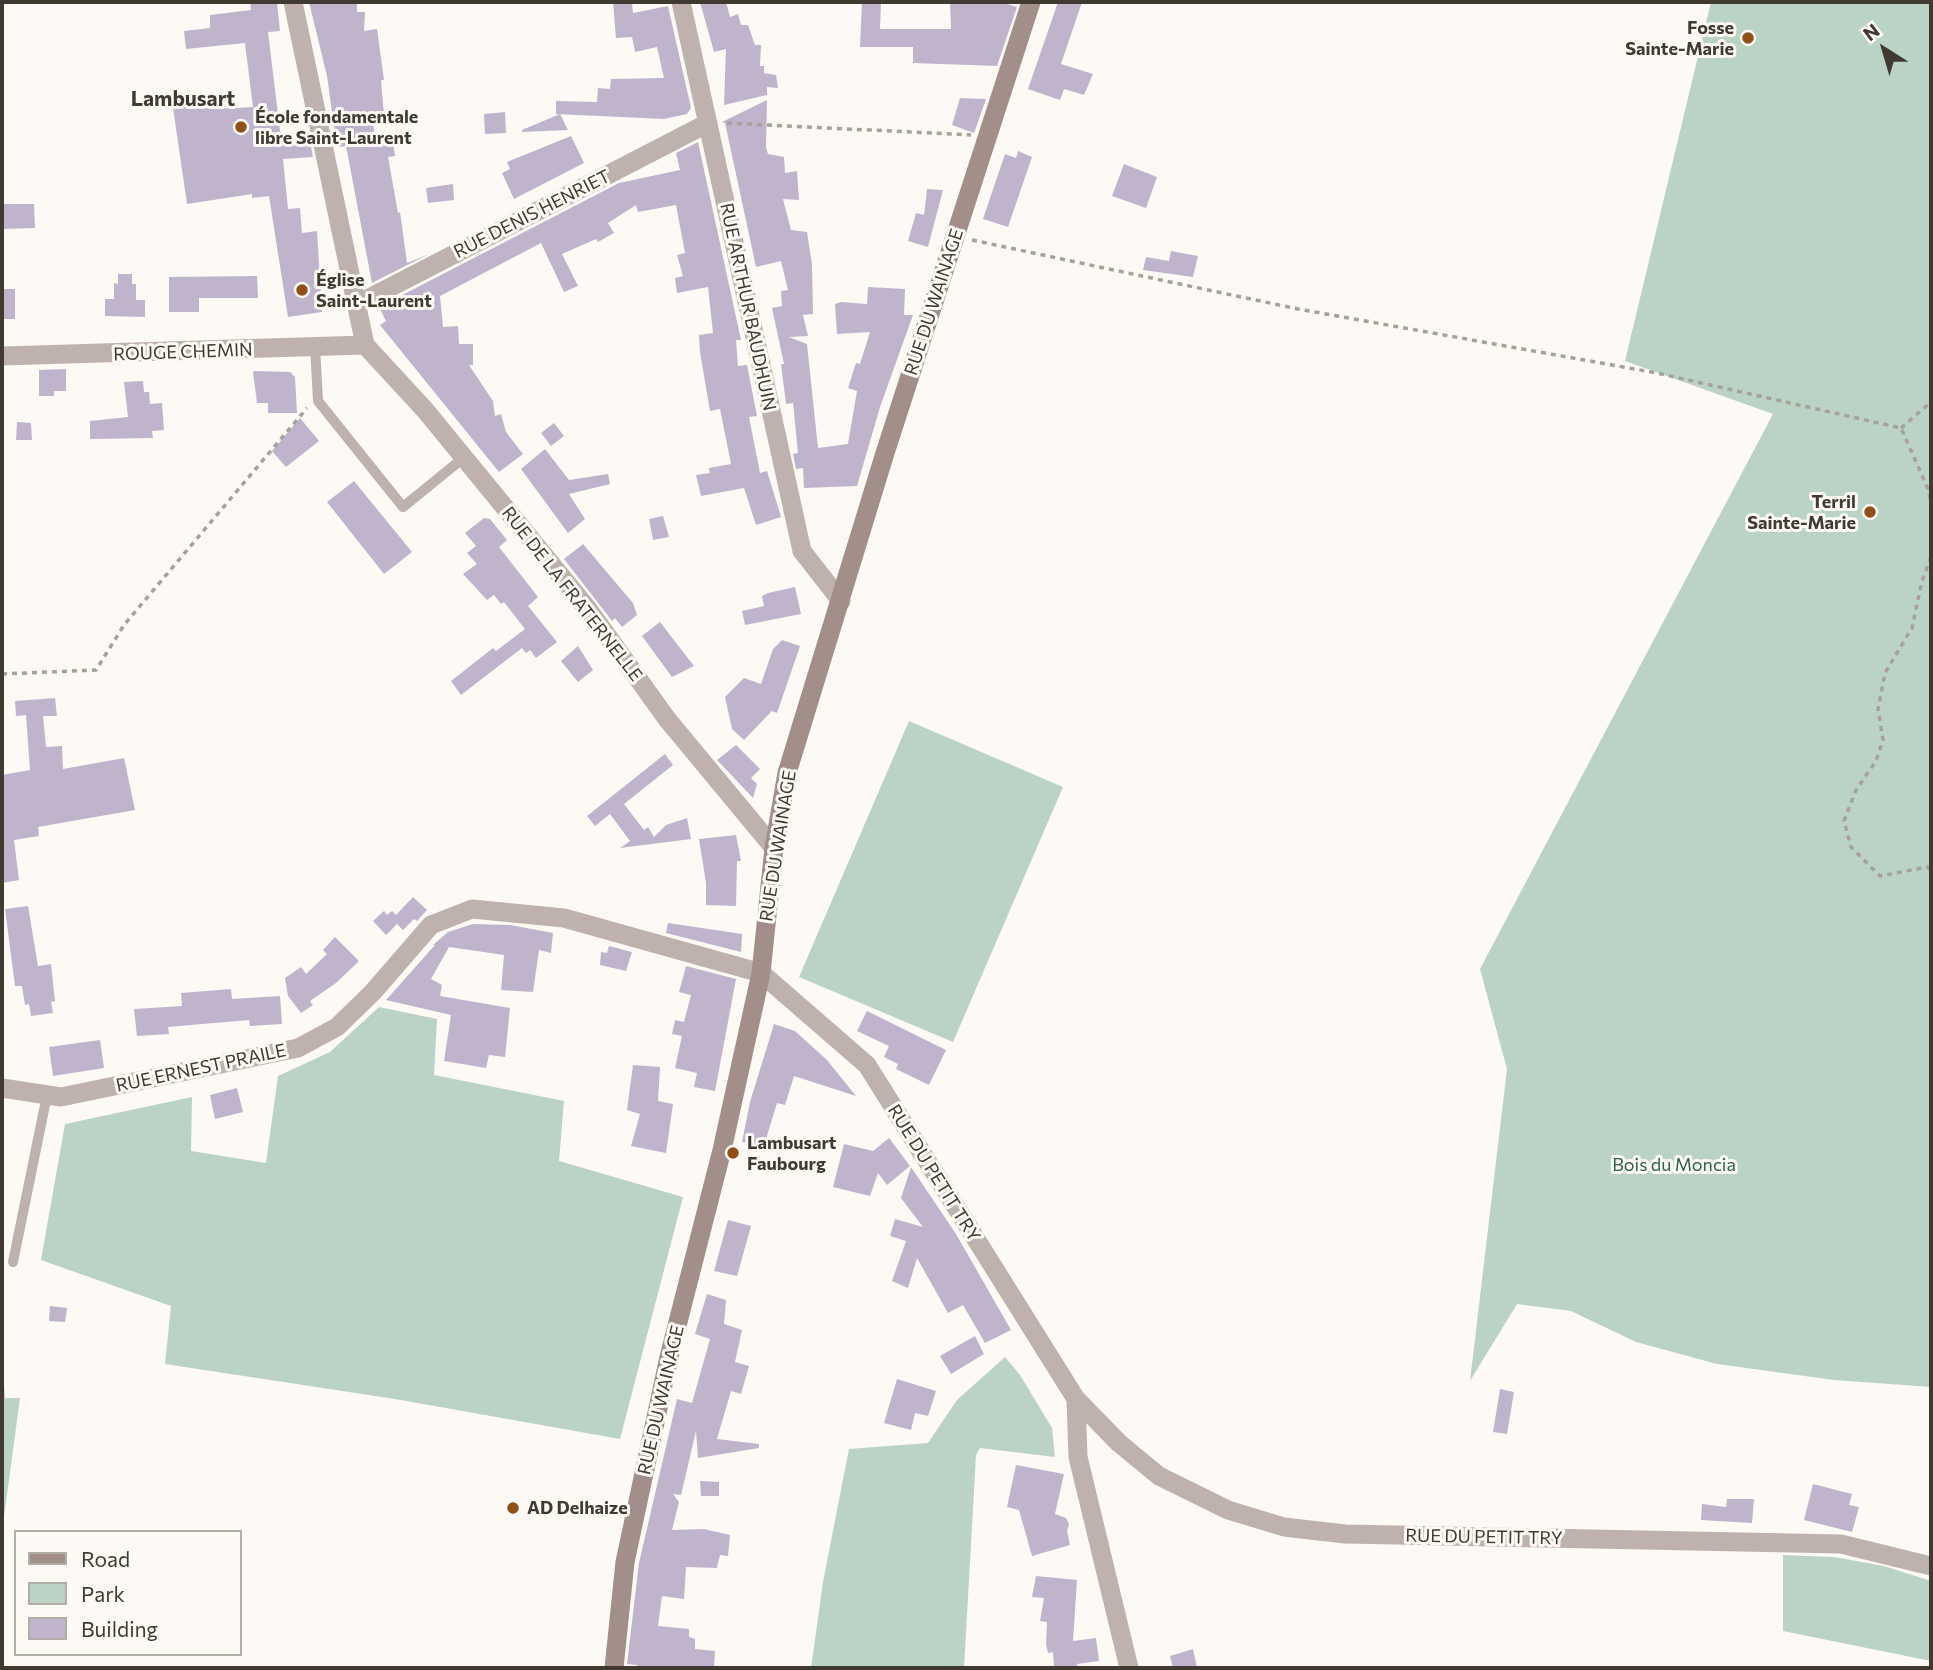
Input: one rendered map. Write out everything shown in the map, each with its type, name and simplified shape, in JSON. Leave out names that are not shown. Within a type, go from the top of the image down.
[{"type":"main road","name":"RUE DU WAINAGE","points":[[614,1668],[625,1562],[669,1357],[722,1150],[761,973],[774,848],[787,773],[1031,2]]},
{"type":"street","points":[[293,2],[365,345]]},
{"type":"street","name":"RUE ARTHUR BAUDHUIN","points":[[681,2],[802,551],[841,601]]},
{"type":"street","name":"RUE DENIS HENRIET","points":[[356,304],[708,122]]},
{"type":"street","name":"ROUGE CHEMIN","points":[[2,356],[365,345]]},
{"type":"street","name":"RUE DE LA FRATERNELLE","points":[[365,345],[425,410],[588,609],[667,719],[774,848]]},
{"type":"street","name":"RUE ERNEST PRAILE","points":[[2,1088],[61,1097],[299,1048],[337,1027],[373,992],[431,925],[472,909],[564,918],[761,973]]},
{"type":"street","name":"RUE DU PETIT TRY","points":[[761,973],[867,1065],[1076,1399],[1119,1443],[1159,1476],[1228,1510],[1284,1527],[1345,1534],[1841,1544],[1931,1566]]},
{"type":"street","points":[[1076,1399],[1078,1457],[1129,1668]]},
{"type":"lane","points":[[314,346],[318,401],[403,507],[462,458]]},
{"type":"lane","points":[[13,1262],[47,1095]]},
{"type":"path","points":[[708,122],[987,135]]},
{"type":"path","points":[[956,236],[1298,309],[1657,373],[1900,428]]},
{"type":"path","points":[[2,674],[96,670],[124,625],[301,411],[318,401]]},
{"type":"path","points":[[1900,428],[1931,402]]},
{"type":"path","points":[[1900,428],[1928,489],[1931,502]]},
{"type":"path","points":[[1931,557],[1922,581],[1912,628],[1885,673],[1878,709],[1883,740],[1876,761],[1856,790],[1844,821],[1851,847],[1880,876],[1927,867],[1931,870]]},
{"type":"green space","name":"Bois du Moncia","points":[[1711,2],[1931,2],[1931,1387],[1834,1380],[1717,1364],[1636,1342],[1571,1311],[1517,1304],[1470,1381],[1507,1069],[1480,969],[1773,414],[1625,361]]},
{"type":"green space","points":[[909,721],[1063,787],[953,1042],[799,977]]},
{"type":"green space","points":[[379,1007],[437,1019],[434,1075],[564,1101],[559,1161],[683,1197],[620,1439],[395,1399],[165,1364],[171,1306],[41,1260],[65,1124],[192,1097],[191,1151],[266,1163],[278,1076],[330,1052]]},
{"type":"green space","points":[[1005,1357],[1020,1375],[1052,1428],[1055,1457],[980,1448],[976,1455],[964,1668],[811,1668],[823,1582],[849,1449],[928,1443],[957,1400]]},
{"type":"green space","points":[[2,1358],[5,1398],[20,1398],[2,1532]]},
{"type":"green space","points":[[1783,1555],[1834,1557],[1884,1566],[1931,1581],[1931,1661],[1783,1631]]},
{"type":"building","points":[[250,2],[277,2],[280,31],[268,32],[281,139],[309,136],[313,157],[283,159],[288,209],[300,208],[302,233],[317,231],[322,312],[288,317],[269,196],[252,198],[252,194],[187,204],[172,101],[212,95],[214,109],[253,107],[245,43],[186,49],[184,31],[210,28],[210,15],[251,10]]},
{"type":"building","points":[[309,2],[357,3],[357,12],[365,12],[364,31],[377,29],[384,80],[381,80],[384,115],[373,116],[375,144],[393,141],[395,156],[388,157],[398,213],[400,212],[407,263],[429,254],[372,283],[346,146],[339,147],[337,132],[335,133],[327,76]]},
{"type":"building","points":[[613,2],[632,2],[633,13],[668,6],[691,108],[687,114],[664,119],[556,114],[556,101],[597,102],[598,88],[610,89],[611,79],[664,78],[657,47],[635,52],[632,37],[616,38]]},
{"type":"building","points":[[700,2],[726,2],[730,17],[738,14],[741,25],[748,25],[755,45],[761,45],[760,66],[764,66],[764,73],[776,75],[778,88],[767,87],[767,95],[724,105],[726,49],[714,52]]},
{"type":"building","points":[[862,2],[881,2],[880,29],[951,29],[950,2],[1001,2],[1017,7],[997,66],[913,63],[913,47],[860,47]]},
{"type":"building","points":[[1058,2],[1082,2],[1061,64],[1093,74],[1084,95],[1064,89],[1060,100],[1028,89]]},
{"type":"building","points":[[960,98],[986,99],[974,133],[952,125]]},
{"type":"building","points":[[767,100],[766,147],[768,154],[784,157],[785,173],[797,171],[799,200],[783,199],[791,230],[807,232],[812,265],[813,314],[803,315],[808,336],[789,337],[807,344],[818,448],[848,444],[857,391],[848,388],[856,363],[860,364],[870,332],[837,334],[835,304],[867,304],[868,287],[905,289],[904,315],[913,315],[880,407],[857,486],[804,488],[803,468],[796,469],[793,454],[798,453],[793,403],[786,404],[781,364],[784,364],[772,308],[782,306],[781,291],[788,290],[781,261],[756,267],[725,123],[722,122]]},
{"type":"building","points":[[505,112],[506,133],[485,134],[484,114]]},
{"type":"building","points":[[560,114],[568,130],[522,132],[522,130]]},
{"type":"building","points":[[571,136],[584,163],[514,199],[502,173],[510,169],[507,162]]},
{"type":"building","points":[[698,142],[741,340],[736,340],[738,366],[747,365],[757,416],[749,417],[760,473],[767,471],[781,517],[756,525],[744,488],[701,496],[696,475],[710,473],[709,468],[731,464],[720,409],[710,411],[700,352],[699,335],[713,333],[708,287],[677,293],[675,278],[683,276],[677,255],[685,253],[676,205],[638,212],[636,205],[608,223],[614,233],[598,242],[596,239],[562,254],[578,286],[564,292],[541,243],[440,296],[443,327],[458,326],[459,344],[473,344],[473,365],[469,365],[493,401],[495,416],[501,414],[506,432],[523,454],[499,472],[380,325],[386,321],[379,307],[619,183],[680,170],[676,153]]},
{"type":"building","points":[[1018,151],[1032,157],[1008,227],[983,219],[1005,154],[1016,158]]},
{"type":"building","points":[[1124,164],[1157,177],[1146,208],[1112,196]]},
{"type":"building","points":[[453,184],[454,200],[428,203],[426,188]]},
{"type":"building","points":[[927,189],[943,190],[928,247],[908,241],[916,213],[924,215]]},
{"type":"building","points":[[2,204],[34,204],[35,228],[2,229]]},
{"type":"building","points":[[1171,251],[1198,256],[1193,277],[1143,270],[1146,257],[1169,261]]},
{"type":"building","points":[[118,274],[132,274],[132,284],[136,284],[136,300],[145,300],[145,317],[105,316],[105,299],[114,299],[114,283],[118,284]]},
{"type":"building","points":[[257,276],[258,298],[199,298],[199,312],[169,312],[169,277]]},
{"type":"building","points":[[2,289],[15,289],[15,319],[2,319]]},
{"type":"building","points":[[66,369],[66,391],[54,391],[54,396],[39,396],[39,370]]},
{"type":"building","points":[[253,371],[290,372],[295,377],[297,413],[268,413],[268,403],[257,403]]},
{"type":"building","points":[[143,381],[144,392],[149,392],[150,404],[162,403],[164,430],[152,431],[153,438],[90,439],[90,421],[128,417],[124,382]]},
{"type":"building","points":[[300,418],[319,441],[286,467],[272,451]]},
{"type":"building","points":[[17,422],[31,423],[32,440],[16,440]]},
{"type":"building","points":[[554,423],[564,436],[551,446],[541,433]]},
{"type":"building","points":[[545,449],[569,480],[608,474],[610,484],[569,494],[585,519],[568,533],[521,469]]},
{"type":"building","points":[[354,481],[412,552],[384,574],[327,502]]},
{"type":"building","points":[[663,516],[669,537],[653,540],[649,519]]},
{"type":"building","points":[[484,518],[490,519],[507,540],[499,547],[538,597],[528,606],[557,642],[536,658],[530,650],[526,653],[522,648],[461,695],[451,681],[493,648],[496,651],[525,629],[504,602],[501,604],[494,595],[487,600],[463,574],[477,564],[467,553],[476,546],[465,533]]},
{"type":"building","points":[[583,544],[633,603],[637,615],[622,627],[615,618],[612,621],[564,559]]},
{"type":"building","points":[[795,587],[801,614],[745,625],[742,611],[764,606],[762,596],[768,593]]},
{"type":"building","points":[[660,622],[694,666],[672,677],[642,636]]},
{"type":"building","points":[[782,640],[800,646],[777,713],[772,711],[744,740],[732,729],[725,697],[744,678],[761,684],[773,649]]},
{"type":"building","points":[[578,646],[593,670],[578,682],[561,661]]},
{"type":"building","points":[[55,698],[57,716],[43,716],[46,747],[62,746],[63,769],[124,758],[135,810],[38,827],[39,836],[14,840],[19,880],[2,883],[2,775],[30,770],[26,715],[16,716],[15,701]]},
{"type":"building","points":[[736,745],[760,769],[751,778],[757,784],[753,798],[717,760]]},
{"type":"building","points":[[665,754],[673,765],[624,804],[644,830],[648,827],[654,837],[666,825],[687,818],[691,839],[620,848],[630,841],[610,814],[595,826],[587,816]]},
{"type":"building","points":[[736,835],[741,861],[737,861],[736,906],[706,905],[706,883],[699,839]]},
{"type":"building","points":[[413,897],[427,910],[403,930],[397,924],[386,935],[373,921],[384,911],[387,915],[392,911],[396,915]]},
{"type":"building","points":[[28,906],[38,966],[51,964],[55,1001],[51,1002],[53,1013],[31,1016],[29,1004],[25,1005],[22,986],[15,986],[5,909]]},
{"type":"building","points":[[668,923],[742,934],[741,952],[666,933]]},
{"type":"building","points":[[473,924],[510,925],[553,933],[551,953],[539,950],[533,992],[501,990],[504,955],[449,947],[431,979],[442,985],[440,996],[510,1008],[505,1057],[489,1055],[486,1068],[444,1061],[451,1015],[386,1000],[433,945],[448,932]]},
{"type":"building","points":[[335,937],[359,961],[336,983],[310,1001],[313,1005],[301,1013],[288,996],[285,978],[301,967],[306,974],[327,954],[323,950]]},
{"type":"building","points":[[609,946],[632,952],[626,971],[600,965],[601,952],[607,953]]},
{"type":"building","points":[[686,966],[736,979],[715,1091],[694,1087],[697,1073],[675,1068],[682,1036],[672,1034],[675,1020],[684,1022],[691,995],[679,992]]},
{"type":"building","points":[[231,989],[232,999],[280,996],[282,1024],[250,1026],[249,1020],[168,1027],[169,1034],[137,1036],[134,1009],[182,1006],[181,993]]},
{"type":"building","points":[[867,1011],[946,1050],[929,1085],[896,1069],[898,1064],[884,1057],[889,1046],[857,1031]]},
{"type":"building","points":[[774,1024],[795,1031],[827,1060],[856,1096],[794,1076],[785,1105],[777,1103],[764,1146],[742,1142],[750,1102]]},
{"type":"building","points":[[100,1040],[104,1068],[53,1076],[49,1047]]},
{"type":"building","points":[[633,1065],[660,1067],[658,1101],[673,1104],[666,1153],[631,1146],[640,1114],[627,1110]]},
{"type":"building","points":[[237,1088],[243,1112],[215,1119],[210,1095]]},
{"type":"building","points":[[889,1138],[910,1166],[887,1185],[878,1173],[870,1196],[833,1187],[844,1144],[873,1151]]},
{"type":"building","points":[[911,1167],[956,1234],[1011,1330],[985,1343],[963,1305],[948,1313],[917,1258],[908,1288],[892,1281],[906,1241],[890,1236],[895,1219],[923,1227],[901,1198]]},
{"type":"building","points":[[728,1220],[751,1226],[737,1276],[714,1271]]},
{"type":"building","points":[[707,1294],[726,1300],[724,1324],[742,1330],[735,1362],[749,1366],[741,1394],[731,1391],[717,1439],[759,1444],[759,1448],[698,1458],[696,1431],[681,1495],[673,1494],[679,1502],[672,1530],[704,1529],[730,1535],[728,1556],[720,1555],[717,1568],[686,1567],[684,1599],[662,1596],[658,1626],[689,1629],[689,1637],[695,1639],[695,1649],[715,1651],[714,1668],[637,1668],[637,1665],[627,1664],[639,1563],[677,1399],[692,1403],[710,1339],[695,1334]]},
{"type":"building","points":[[50,1306],[67,1308],[65,1322],[49,1321]]},
{"type":"building","points":[[975,1336],[984,1354],[951,1374],[940,1356]]},
{"type":"building","points":[[897,1379],[936,1391],[928,1416],[915,1413],[911,1430],[884,1423]]},
{"type":"building","points":[[1500,1389],[1514,1392],[1507,1434],[1493,1432]]},
{"type":"building","points":[[1016,1465],[1064,1474],[1055,1514],[1066,1518],[1069,1524],[1067,1531],[1070,1545],[1032,1556],[1019,1510],[1007,1507]]},
{"type":"building","points":[[700,1481],[719,1482],[719,1496],[701,1496]]},
{"type":"building","points":[[1813,1484],[1852,1494],[1849,1505],[1859,1507],[1852,1532],[1804,1520]]},
{"type":"building","points":[[1727,1499],[1754,1499],[1752,1523],[1701,1520],[1702,1504],[1726,1507]]},
{"type":"building","points":[[1036,1576],[1077,1580],[1073,1641],[1096,1638],[1099,1661],[1077,1664],[1078,1668],[1054,1666],[1053,1652],[1048,1653],[1046,1644],[1047,1622],[1040,1621],[1044,1598],[1032,1597]]},
{"type":"building","points":[[1193,1649],[1197,1668],[1173,1668],[1170,1656]]},
{"type":"place","name":"Fosse Sainte-Marie","points":[[1748,38]]},
{"type":"place","name":"École fondamentale libre Saint-Laurent","points":[[241,127]]},
{"type":"place","name":"Église Saint-Laurent","points":[[302,290]]},
{"type":"place","name":"Terril Sainte-Marie","points":[[1870,512]]},
{"type":"place","name":"Lambusart Faubourg","points":[[733,1153]]},
{"type":"place","name":"AD Delhaize","points":[[513,1508]]},
{"type":"district","name":"Lambusart","points":[[183,99]]}]
